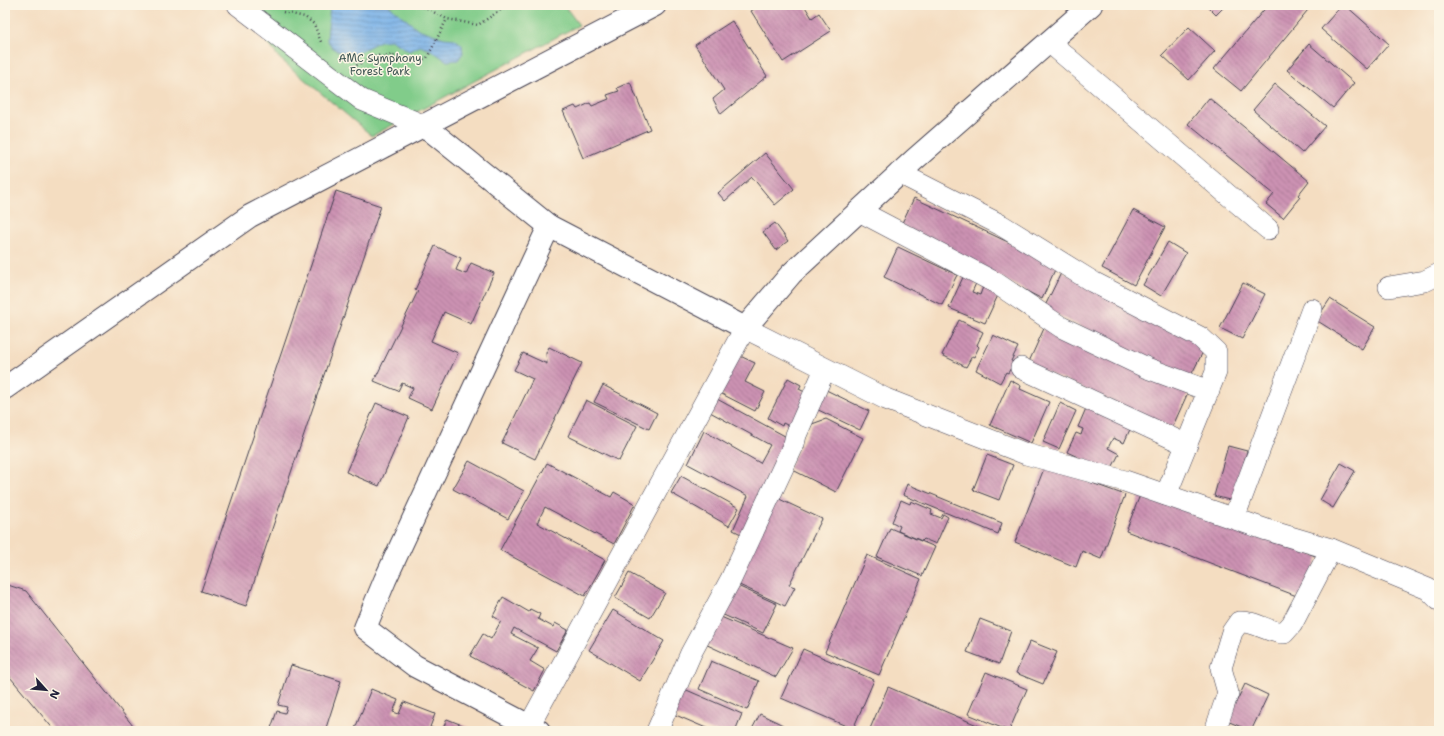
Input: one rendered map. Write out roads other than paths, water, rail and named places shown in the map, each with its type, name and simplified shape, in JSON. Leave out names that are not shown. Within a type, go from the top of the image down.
[{"type":"street","points":[[238,5],[362,100],[425,126],[549,226],[825,369],[886,399],[1026,454],[1125,481],[1331,549],[1428,589],[1439,600]]},
{"type":"street","points":[[549,226],[385,580],[365,628],[416,666],[534,728],[744,328],[791,274],[900,173],[1091,5]]},
{"type":"street","points":[[5,388],[250,216],[425,126],[649,6]]},
{"type":"street","points":[[1049,42],[1268,229]]},
{"type":"street","points":[[900,173],[1001,226],[1093,282],[1200,337],[1216,352],[1216,372],[1166,495]]},
{"type":"street","points":[[859,211],[996,283],[1061,327],[1147,368],[1209,391]]},
{"type":"street","points":[[1389,287],[1425,281],[1439,274]]},
{"type":"street","points":[[1234,518],[1312,309]]},
{"type":"street","points":[[1021,368],[1187,444]]},
{"type":"street","points":[[656,731],[691,653],[731,579],[794,444],[796,435],[825,369]]},
{"type":"street","points":[[1215,731],[1228,693],[1221,668],[1232,632],[1239,622],[1250,621],[1272,632],[1284,633],[1292,624],[1331,549]]},
{"type":"water","points":[[330,5],[388,5],[418,29],[444,38],[455,39],[462,45],[463,53],[458,60],[447,61],[431,50],[420,46],[409,51],[391,40],[380,41],[355,54],[345,54],[334,49],[327,40]]},
{"type":"park label","name":"AMC Symphony Forest Park","points":[[380,64]]}]
